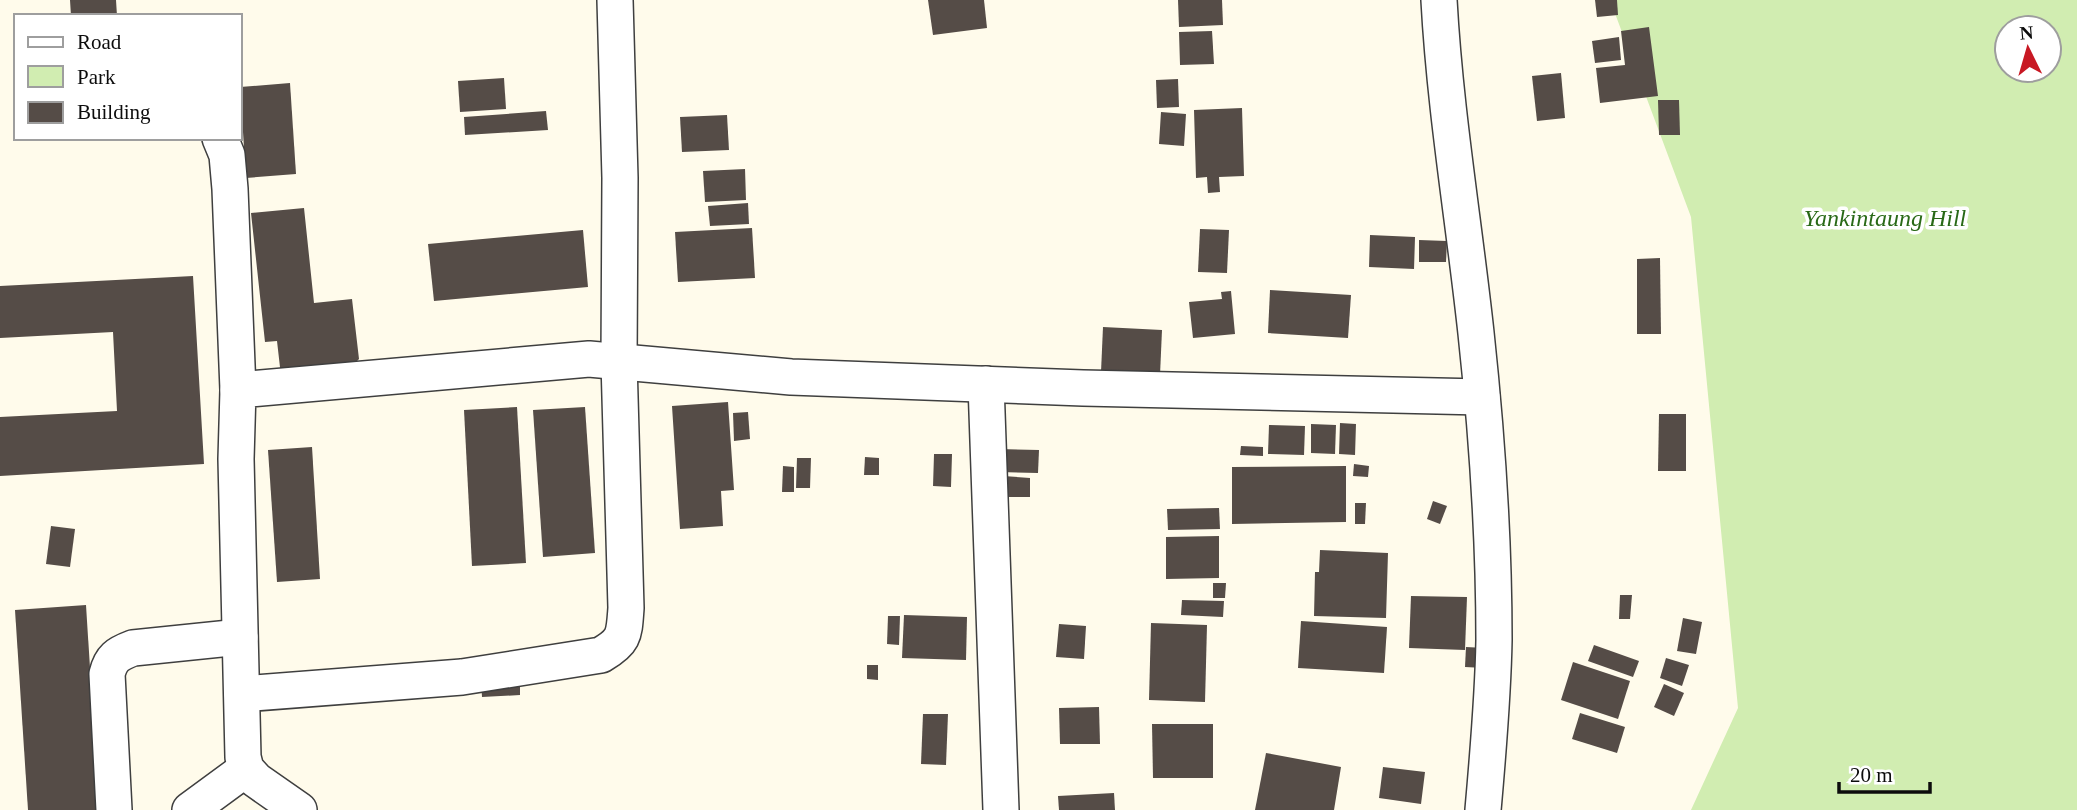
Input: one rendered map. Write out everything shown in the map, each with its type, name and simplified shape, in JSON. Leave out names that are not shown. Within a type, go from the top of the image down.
[{"type":"street","points":[[242,694],[462,677],[601,655],[618,645],[625,629],[626,608],[619,362],[620,178],[615,0]]},
{"type":"street","points":[[1439,0],[1442,65],[1471,292],[1490,504],[1494,642],[1483,810]]},
{"type":"street","points":[[221,140],[227,155],[230,189],[238,390],[236,459],[243,757],[246,769],[256,779],[299,810]]},
{"type":"street","points":[[238,390],[589,359],[791,377],[1482,397]]},
{"type":"street","points":[[986,384],[1001,810]]},
{"type":"street","points":[[114,810],[107,674],[110,661],[119,653],[132,648],[240,637]]},
{"type":"street","points":[[190,810],[246,769]]},
{"type":"green space","name":"Yankintaung Hill","points":[[1610,0],[2077,0],[2077,810],[1691,810],[1738,708],[1691,217]]},
{"type":"building","points":[[70,0],[116,0],[117,14],[71,14]]},
{"type":"building","points":[[928,0],[984,0],[987,28],[933,35]]},
{"type":"building","points":[[1178,0],[1222,0],[1223,25],[1179,27]]},
{"type":"building","points":[[1595,0],[1617,0],[1618,15],[1597,17]]},
{"type":"building","points":[[1649,27],[1658,96],[1600,103],[1596,68],[1625,65],[1621,31]]},
{"type":"building","points":[[1212,31],[1214,64],[1180,65],[1179,32]]},
{"type":"building","points":[[1619,37],[1621,60],[1595,63],[1592,41]]},
{"type":"building","points":[[1561,73],[1565,118],[1537,121],[1532,76]]},
{"type":"building","points":[[504,78],[506,109],[460,112],[458,81]]},
{"type":"building","points":[[1178,79],[1179,107],[1157,108],[1156,80]]},
{"type":"building","points":[[290,83],[296,174],[246,178],[242,87]]},
{"type":"building","points":[[1658,100],[1679,100],[1680,135],[1659,135]]},
{"type":"building","points":[[1242,108],[1244,176],[1219,177],[1220,192],[1208,193],[1207,177],[1196,178],[1194,110]]},
{"type":"building","points":[[546,111],[548,130],[465,135],[464,117]]},
{"type":"building","points":[[1161,112],[1186,114],[1184,146],[1159,144]]},
{"type":"building","points":[[727,115],[729,150],[682,152],[680,117]]},
{"type":"building","points":[[745,169],[746,200],[705,202],[703,171]]},
{"type":"building","points":[[748,203],[749,224],[710,226],[708,206]]},
{"type":"building","points":[[304,208],[314,303],[352,299],[359,359],[349,369],[281,376],[277,341],[265,342],[251,213]]},
{"type":"building","points":[[752,228],[755,278],[678,282],[675,232]]},
{"type":"building","points":[[1200,229],[1229,230],[1227,273],[1198,272]]},
{"type":"building","points":[[583,230],[588,287],[434,301],[428,244]]},
{"type":"building","points":[[1370,235],[1415,237],[1414,269],[1369,267]]},
{"type":"building","points":[[1419,240],[1447,241],[1446,262],[1419,262]]},
{"type":"building","points":[[1660,258],[1661,334],[1637,334],[1637,259]]},
{"type":"building","points":[[193,276],[204,464],[0,476],[0,417],[117,411],[113,332],[0,338],[0,286]]},
{"type":"building","points":[[1270,290],[1351,295],[1348,338],[1268,333]]},
{"type":"building","points":[[1231,291],[1235,334],[1193,338],[1189,302],[1222,299],[1221,292]]},
{"type":"building","points":[[1103,327],[1162,330],[1160,375],[1101,372]]},
{"type":"building","points":[[728,402],[734,490],[721,491],[723,526],[680,529],[672,406]]},
{"type":"building","points":[[517,407],[526,563],[472,566],[464,410]]},
{"type":"building","points":[[585,407],[595,553],[543,557],[533,410]]},
{"type":"building","points":[[748,412],[750,439],[734,441],[733,413]]},
{"type":"building","points":[[1659,414],[1686,414],[1686,471],[1658,471]]},
{"type":"building","points":[[1340,423],[1356,424],[1355,455],[1339,454]]},
{"type":"building","points":[[1311,424],[1336,425],[1335,454],[1311,453]]},
{"type":"building","points":[[1269,425],[1305,426],[1304,455],[1268,454]]},
{"type":"building","points":[[1241,446],[1263,447],[1263,456],[1240,455]]},
{"type":"building","points":[[312,447],[320,579],[277,582],[268,450]]},
{"type":"building","points":[[998,449],[1039,450],[1038,473],[998,472]]},
{"type":"building","points":[[934,454],[952,454],[951,487],[933,486]]},
{"type":"building","points":[[865,457],[879,458],[879,475],[864,475]]},
{"type":"building","points":[[797,458],[811,458],[810,488],[796,488]]},
{"type":"building","points":[[1354,464],[1369,466],[1368,477],[1353,476]]},
{"type":"building","points":[[783,466],[794,467],[794,492],[782,492]]},
{"type":"building","points":[[1346,466],[1346,522],[1232,524],[1232,467]]},
{"type":"building","points":[[1003,476],[1030,478],[1030,497],[1003,497]]},
{"type":"building","points":[[1433,501],[1447,506],[1440,524],[1427,519]]},
{"type":"building","points":[[1355,503],[1366,503],[1365,524],[1355,524]]},
{"type":"building","points":[[1219,508],[1220,529],[1168,530],[1167,509]]},
{"type":"building","points":[[51,526],[75,529],[70,567],[46,564]]},
{"type":"building","points":[[1219,536],[1219,578],[1166,579],[1166,537]]},
{"type":"building","points":[[1320,550],[1388,553],[1386,618],[1314,616],[1315,572],[1319,572]]},
{"type":"building","points":[[1213,583],[1226,583],[1225,598],[1213,598]]},
{"type":"building","points":[[1620,595],[1632,595],[1630,619],[1619,619]]},
{"type":"building","points":[[1411,596],[1467,597],[1465,650],[1409,648]]},
{"type":"building","points":[[1182,600],[1224,601],[1223,617],[1181,615]]},
{"type":"building","points":[[86,605],[99,810],[28,810],[15,610]]},
{"type":"building","points":[[904,615],[967,617],[966,660],[902,658]]},
{"type":"building","points":[[888,616],[900,616],[899,645],[887,644]]},
{"type":"building","points":[[1683,618],[1702,622],[1696,654],[1677,651]]},
{"type":"building","points":[[1301,621],[1387,627],[1384,673],[1298,668]]},
{"type":"building","points":[[1151,623],[1207,625],[1205,702],[1149,700]]},
{"type":"building","points":[[1059,624],[1086,626],[1084,659],[1056,657]]},
{"type":"building","points":[[1594,645],[1639,661],[1633,677],[1588,661]]},
{"type":"building","points":[[1466,647],[1485,648],[1484,668],[1465,667]]},
{"type":"building","points":[[1666,658],[1689,665],[1682,686],[1660,678]]},
{"type":"building","points":[[1573,662],[1630,681],[1618,719],[1561,700]]},
{"type":"building","points":[[867,665],[878,665],[878,680],[867,679]]},
{"type":"building","points":[[520,679],[520,695],[482,697],[481,680]]},
{"type":"building","points":[[1664,684],[1684,693],[1674,716],[1654,707]]},
{"type":"building","points":[[1099,707],[1100,744],[1060,744],[1059,708]]},
{"type":"building","points":[[1580,713],[1625,727],[1617,753],[1572,739]]},
{"type":"building","points":[[923,714],[948,714],[946,765],[921,764]]},
{"type":"building","points":[[1152,724],[1213,724],[1213,778],[1153,778]]},
{"type":"building","points":[[1266,753],[1341,767],[1334,810],[1255,810]]},
{"type":"building","points":[[1383,767],[1425,772],[1421,804],[1379,798]]},
{"type":"building","points":[[1114,793],[1115,810],[1059,810],[1058,796]]}]
